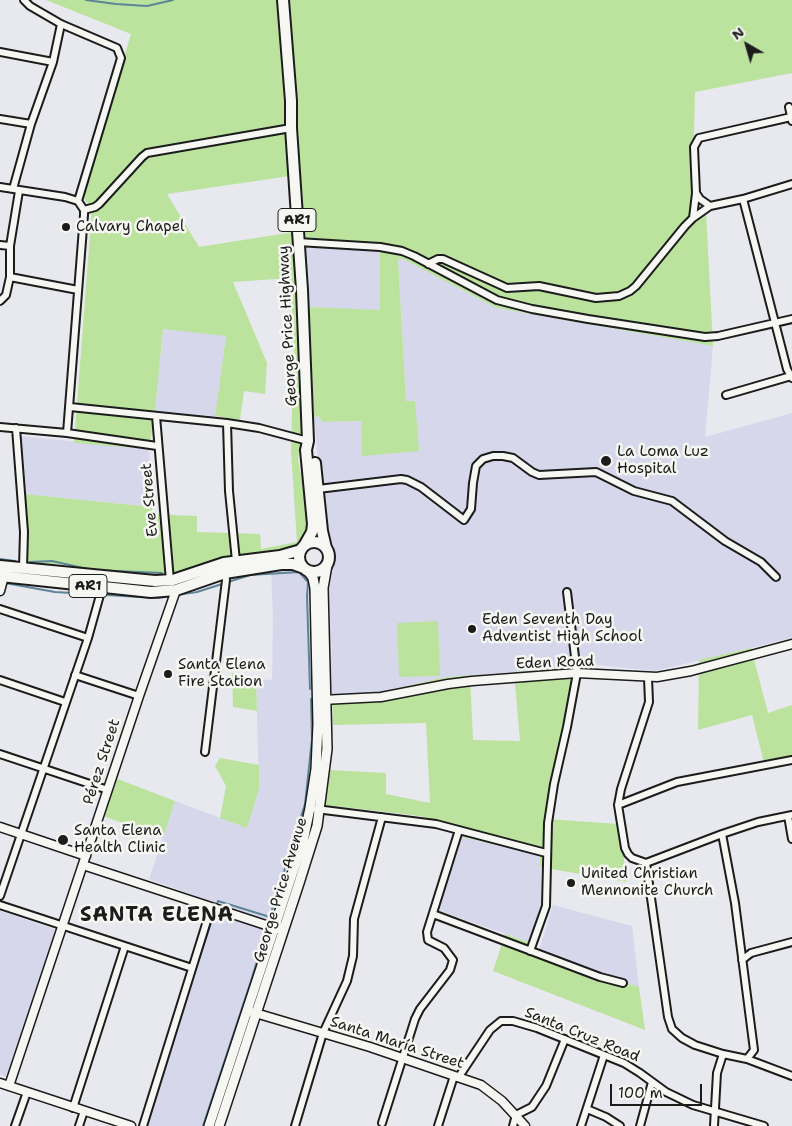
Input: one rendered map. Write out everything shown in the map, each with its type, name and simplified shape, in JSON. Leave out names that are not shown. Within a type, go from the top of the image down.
[{"type":"highway","name":"George Price Highway","points":[[284,0],[302,290],[308,441],[306,450],[313,524],[309,540],[303,548]]},
{"type":"highway","name":"George Price Highway","points":[[308,441],[312,449],[322,531],[326,548]]},
{"type":"highway","points":[[318,543],[326,548],[329,556],[327,564],[316,572],[306,569],[300,561],[303,548],[308,544],[318,543]]},
{"type":"highway","name":"AR1","points":[[0,566],[141,581],[170,580],[236,561],[280,556],[303,548]]},
{"type":"highway","name":"AR1","points":[[2,576],[151,592],[176,590],[225,573],[286,563],[306,569]]},
{"type":"main road","name":"George Price Avenue","points":[[322,700],[324,661],[323,588],[327,564]]},
{"type":"main road","name":"George Price Avenue","points":[[219,1126],[274,928],[314,809],[327,749],[315,588],[313,578],[306,569]]},
{"type":"main road","name":"George Price Avenue","points":[[210,1126],[284,931],[312,842],[314,809]]},
{"type":"street","points":[[24,0],[30,6],[61,24],[117,48],[121,58],[78,201]]},
{"type":"street","points":[[0,301],[6,295],[10,277],[10,246],[16,190],[32,124],[53,62],[61,24]]},
{"type":"street","points":[[0,52],[53,62]]},
{"type":"street","points":[[693,218],[696,193],[694,147],[699,138],[791,119],[789,107]]},
{"type":"street","points":[[0,119],[32,124]]},
{"type":"street","points":[[84,210],[99,204],[147,153],[291,128]]},
{"type":"street","points":[[428,264],[438,259],[443,259],[507,288],[540,286],[596,298],[619,296],[636,286],[693,218],[710,206],[742,199],[792,184]]},
{"type":"street","points":[[0,187],[65,197],[78,201],[84,210],[67,433]]},
{"type":"street","points":[[696,193],[700,199],[710,206]]},
{"type":"street","points":[[726,395],[791,377],[742,199]]},
{"type":"street","points":[[298,242],[386,248],[402,251],[497,300],[588,320],[705,337],[718,336],[792,318]]},
{"type":"street","points":[[0,245],[10,246]]},
{"type":"street","points":[[10,277],[78,290]]},
{"type":"street","points":[[70,407],[227,423],[258,428],[308,441]]},
{"type":"street","name":"Eve Street","points":[[156,416],[157,446],[170,580]]},
{"type":"street","points":[[227,423],[229,491],[236,561]]},
{"type":"street","points":[[0,426],[67,433],[157,446]]},
{"type":"street","points":[[16,428],[24,532],[23,568]]},
{"type":"street","points":[[318,489],[401,479],[407,480],[421,486],[464,520],[471,509],[476,466],[484,459],[493,456],[513,458],[539,475],[596,472],[634,491],[672,501],[725,541],[761,562],[776,577]]},
{"type":"street","points":[[205,752],[226,580],[225,573]]},
{"type":"street","points":[[0,591],[2,576]]},
{"type":"street","points":[[0,896],[88,638],[102,588]]},
{"type":"street","name":"Pérez Street","points":[[9,1086],[176,590]]},
{"type":"street","points":[[530,950],[546,906],[548,823],[554,784],[577,673],[568,592]]},
{"type":"street","points":[[0,609],[88,638]]},
{"type":"street","name":"Eden Road","points":[[322,700],[381,697],[440,685],[472,681],[577,673],[648,678],[691,671],[792,644]]},
{"type":"street","points":[[75,675],[139,696]]},
{"type":"street","points":[[648,678],[649,702],[619,797],[618,806],[628,854],[638,861],[646,863],[758,822],[790,816],[792,839]]},
{"type":"street","points":[[0,680],[65,702]]},
{"type":"street","points":[[0,754],[108,790]]},
{"type":"street","points":[[618,806],[678,782],[792,760]]},
{"type":"street","points":[[314,809],[436,824],[546,853]]},
{"type":"street","points":[[295,1126],[323,1033],[347,980],[353,956],[354,919],[382,818]]},
{"type":"street","points":[[0,828],[86,856]]},
{"type":"street","points":[[382,1123],[401,1058],[420,1009],[450,970],[453,960],[444,948],[428,940],[427,932],[459,830]]},
{"type":"street","points":[[722,834],[735,904],[754,1050],[747,1059]]},
{"type":"street","points":[[646,863],[670,1024],[676,1034],[723,1054],[747,1059],[792,1076]]},
{"type":"street","points":[[83,865],[284,931]]},
{"type":"street","points":[[0,905],[192,968]]},
{"type":"street","points":[[143,1126],[211,908]]},
{"type":"street","points":[[433,914],[600,977],[623,983]]},
{"type":"street","points":[[742,960],[751,953],[792,942]]},
{"type":"street","points":[[73,1108],[126,946]]},
{"type":"street","name":"Santa María Street","points":[[252,1012],[401,1058],[481,1086],[492,1092],[525,1126]]},
{"type":"street","name":"Santa Cruz Road","points":[[438,1126],[456,1077],[490,1030],[501,1021],[513,1021],[565,1039],[632,1068],[676,1098],[693,1105],[764,1126]]},
{"type":"street","points":[[513,1126],[516,1115],[532,1107],[546,1086],[565,1039]]},
{"type":"street","points":[[714,1126],[717,1073],[723,1054]]},
{"type":"street","points":[[581,1126],[604,1055]]},
{"type":"street","points":[[640,1126],[652,1082]]},
{"type":"street","points":[[0,1083],[131,1126]]},
{"type":"street","points":[[15,1126],[27,1092]]},
{"type":"street","points":[[587,1109],[606,1117],[620,1126]]},
{"type":"street","points":[[79,1126],[84,1111]]},
{"type":"shaded area","points":[[304,243],[380,248],[380,311],[309,307]]},
{"type":"shaded area","name":"La Loma Luz Hospital","points":[[398,259],[403,259],[497,308],[713,346],[705,437],[792,413],[792,638],[655,671],[588,664],[574,667],[442,678],[376,698],[332,698],[330,678],[332,646],[328,625],[328,580],[336,553],[328,530],[326,494],[320,480],[314,417],[317,415],[323,422],[361,421],[362,456],[414,401],[406,401]]},
{"type":"shaded area","points":[[163,329],[226,335],[215,416],[155,411]]},
{"type":"shaded area","points":[[20,436],[149,449],[152,507],[24,494]]},
{"type":"shaded area","points":[[293,569],[307,576],[311,582],[312,592],[309,600],[309,616],[314,733],[312,775],[301,831],[206,1126],[144,1126],[213,902],[149,879],[175,801],[247,828],[259,788],[256,679],[272,680],[273,615],[271,570]]},
{"type":"shaded area","points":[[462,837],[540,855],[542,903],[528,942],[438,910]]},
{"type":"shaded area","points":[[553,905],[632,926],[639,987],[537,957]]},
{"type":"shaded area","points":[[0,911],[56,930],[6,1077],[0,1074]]},
{"type":"green space","points":[[46,0],[279,0],[290,176],[167,194],[199,247],[294,232],[304,419],[298,458],[309,504],[308,530],[301,542],[294,548],[225,558],[169,575],[154,576],[87,570],[69,565],[28,564],[24,494],[152,507],[153,514],[197,516],[197,532],[260,534],[261,549],[297,542],[291,450],[294,344],[290,278],[233,282],[267,363],[265,394],[244,391],[240,420],[215,416],[226,336],[163,329],[155,411],[149,449],[74,443],[92,209],[83,197],[131,34]]},
{"type":"green space","points":[[287,0],[792,0],[792,73],[695,92],[692,219],[706,212],[713,346],[497,308],[403,259],[398,259],[406,401],[415,401],[419,451],[362,456],[361,421],[323,422],[318,416],[314,417],[309,307],[380,310],[380,248],[304,243]]},
{"type":"green space","points":[[438,621],[440,676],[399,677],[397,623]]},
{"type":"green space","points":[[751,648],[768,713],[792,705],[792,758],[764,763],[752,715],[698,730],[699,660]]},
{"type":"green space","points":[[574,667],[546,819],[619,824],[627,882],[540,867],[540,855],[462,837],[465,827],[420,816],[325,805],[330,770],[386,773],[386,794],[430,803],[426,723],[333,725],[332,698],[376,698],[376,693],[442,678],[470,675],[473,740],[520,741],[514,672]]},
{"type":"green space","points":[[232,673],[256,679],[257,711],[233,707]]},
{"type":"green space","points":[[220,758],[259,765],[259,789],[247,828],[220,818],[226,786],[215,766]]},
{"type":"green space","points":[[115,778],[175,801],[163,838],[103,816]]},
{"type":"green space","points":[[505,934],[528,942],[525,953],[639,987],[645,1030],[493,971]]},
{"type":"waterway","points":[[86,0],[147,6],[173,0]]},
{"type":"waterway","points":[[0,559],[15,561]]},
{"type":"waterway","points":[[30,562],[52,561],[92,570],[162,573]]},
{"type":"waterway","points":[[176,595],[197,592],[250,575],[299,572],[308,582],[310,689]]},
{"type":"waterway","points":[[5,583],[55,592],[158,598],[171,596]]},
{"type":"waterway","points":[[268,923],[305,804],[312,739],[311,699]]},
{"type":"waterway","points":[[217,904],[218,901],[270,917]]},
{"type":"waterway","points":[[187,995],[214,914]]},
{"type":"waterway","points":[[203,1126],[267,928]]},
{"type":"place","name":"Calvary Chapel","points":[[66,227]]},
{"type":"place","name":"La Loma Luz Hospital","points":[[606,461]]},
{"type":"place","name":"Eden Seventh Day Adventist High School","points":[[472,629]]},
{"type":"place","name":"Santa Elena Fire Station","points":[[168,674]]},
{"type":"place","name":"Santa Elena Health Clinic","points":[[63,840]]},
{"type":"place","name":"United Christian Mennonite Church","points":[[571,883]]},
{"type":"district","name":"SANTA ELENA","points":[[157,916]]}]
